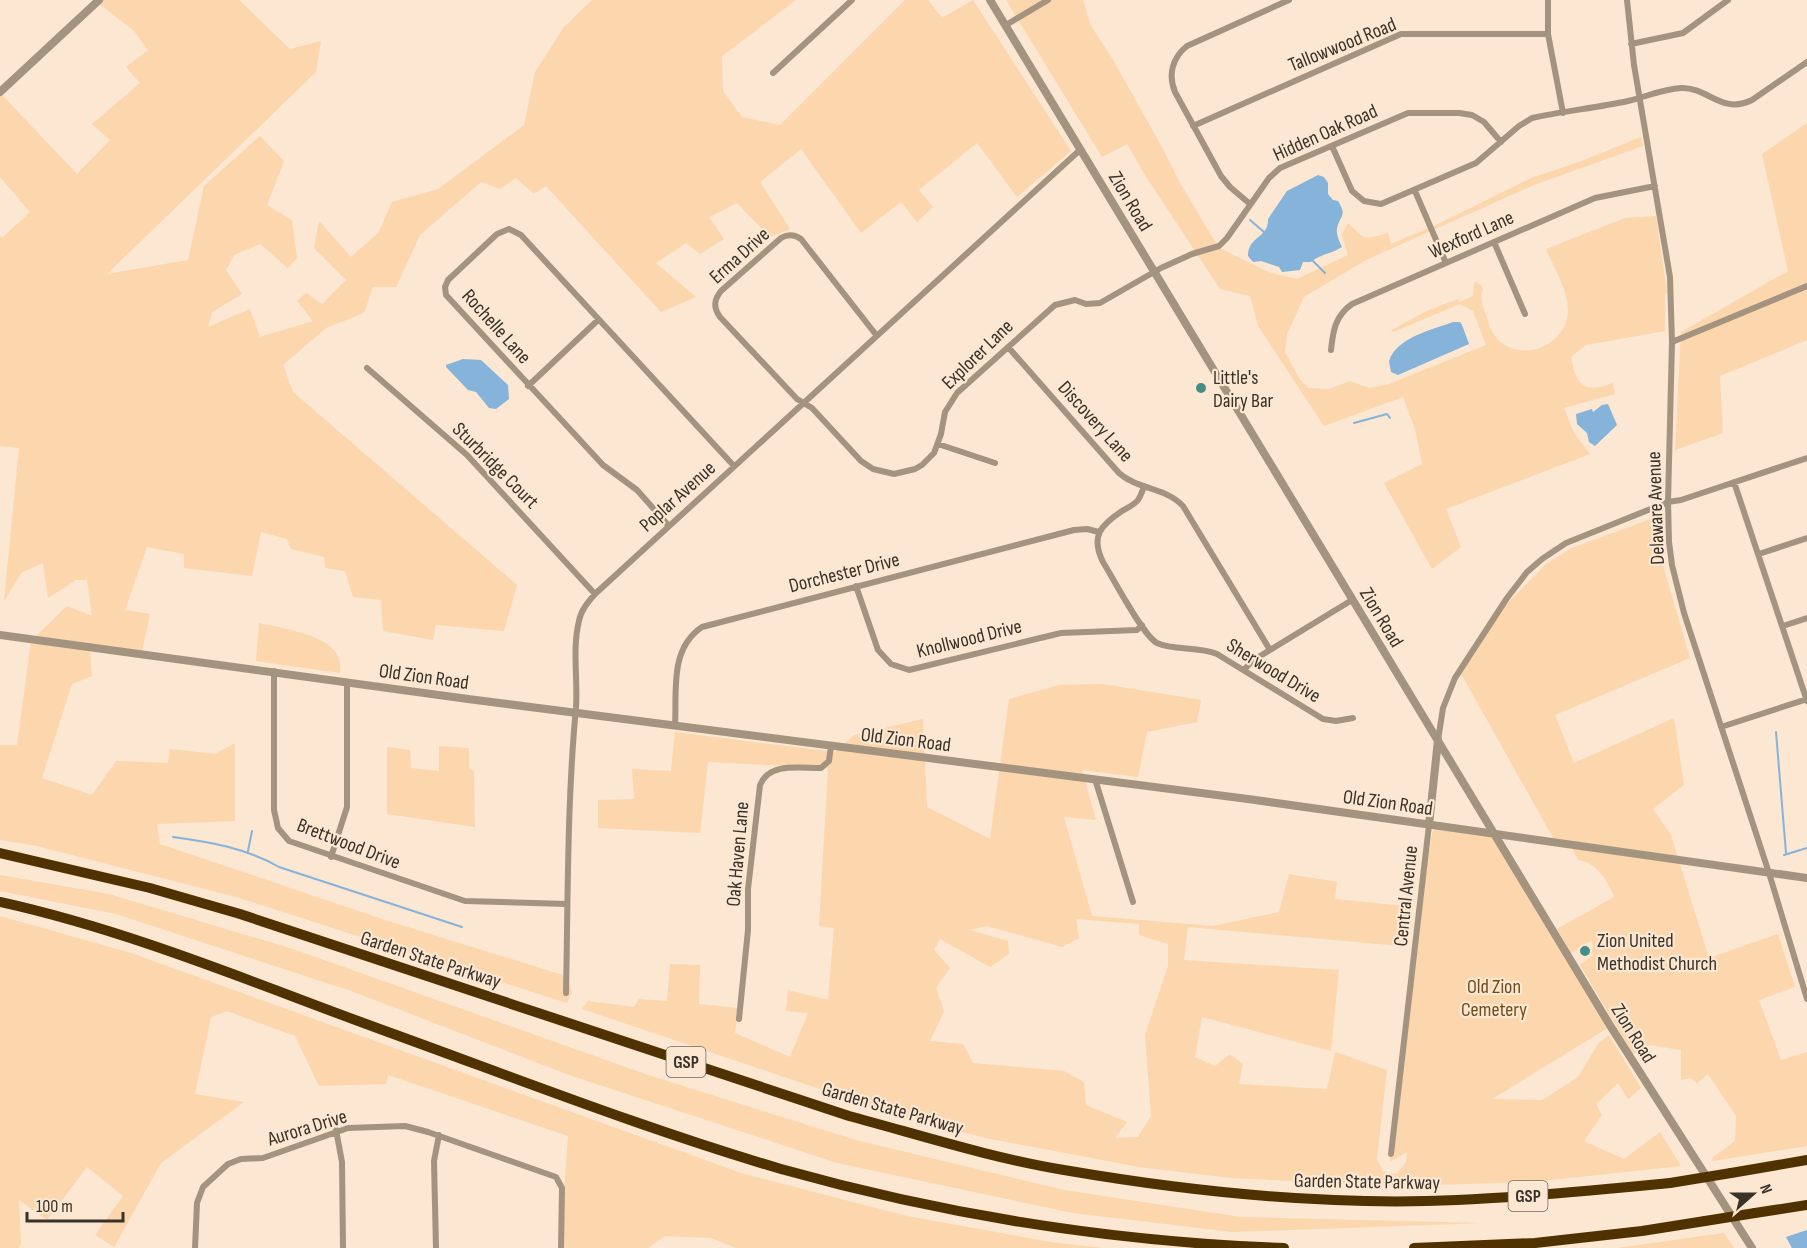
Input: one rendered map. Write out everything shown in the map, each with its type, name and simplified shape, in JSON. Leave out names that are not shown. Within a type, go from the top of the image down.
[{"type":"highway","name":"Garden State Parkway","points":[[0,853],[150,888],[240,914],[849,1116],[940,1142],[1062,1170],[1159,1185],[1321,1199],[1456,1200],[1562,1194],[1670,1183],[1807,1160]]},
{"type":"highway","points":[[0,902],[101,929],[650,1126],[801,1174],[917,1203],[1057,1228],[1163,1240],[1284,1248]]},
{"type":"highway","points":[[1414,1248],[1535,1243],[1642,1231],[1807,1205]]},
{"type":"street","points":[[0,92],[99,0]]},
{"type":"street","points":[[772,73],[852,0]]},
{"type":"street","name":"Zion Road","points":[[990,0],[1494,835],[1611,1026],[1752,1248]]},
{"type":"street","points":[[1006,25],[1048,0]]},
{"type":"street","points":[[1250,204],[1224,180],[1172,86],[1172,72],[1177,55],[1186,46],[1289,0]]},
{"type":"street","points":[[1548,0],[1548,34],[1563,112]]},
{"type":"street","name":"Delaware Avenue","points":[[1627,0],[1639,97],[1670,277],[1672,342],[1669,542],[1678,591],[1807,999]]},
{"type":"street","points":[[1631,44],[1683,33],[1728,0]]},
{"type":"street","name":"Tallowwood Road","points":[[1193,126],[1401,34],[1548,34]]},
{"type":"street","points":[[1332,146],[1352,191],[1364,201],[1384,204],[1476,163],[1528,120],[1631,100],[1650,93],[1685,88],[1726,104],[1741,104],[1752,100],[1807,62]]},
{"type":"street","name":"Hidden Oak Road","points":[[1154,272],[1185,257],[1221,244],[1276,171],[1408,113],[1473,115],[1484,122],[1502,142]]},
{"type":"street","name":"Poplar Avenue","points":[[566,993],[567,904],[580,614],[595,594],[668,525],[1080,149]]},
{"type":"street","name":"Wexford Lane","points":[[1331,350],[1336,322],[1347,308],[1594,198],[1655,186]]},
{"type":"street","points":[[1415,191],[1446,263]]},
{"type":"street","name":"Rochelle Lane","points":[[668,525],[637,490],[603,465],[446,295],[446,284],[452,276],[497,234],[504,230],[513,230],[521,235],[734,466]]},
{"type":"street","name":"Erma Drive","points":[[804,403],[797,399],[720,317],[714,304],[721,291],[781,238],[795,235],[801,239],[877,336]]},
{"type":"street","points":[[1494,242],[1525,314]]},
{"type":"street","name":"Explorer Lane","points":[[804,403],[812,408],[861,461],[879,471],[900,474],[915,469],[929,459],[938,444],[945,412],[952,399],[1055,305],[1075,300],[1086,304],[1100,303],[1154,272]]},
{"type":"street","points":[[1672,342],[1807,286]]},
{"type":"street","name":"Rochelle Lane","points":[[528,386],[598,320]]},
{"type":"street","name":"Discovery Lane","points":[[1008,347],[1115,469],[1131,482],[1166,493],[1183,506],[1270,650]]},
{"type":"street","name":"Sturbridge Court","points":[[367,368],[467,455],[595,594]]},
{"type":"street","points":[[938,444],[995,463]]},
{"type":"street","name":"Central Avenue","points":[[1391,1154],[1438,740],[1443,708],[1455,678],[1507,598],[1527,572],[1566,543],[1668,502],[1681,500],[1807,458]]},
{"type":"street","points":[[1721,727],[1807,700],[1734,482]]},
{"type":"street","points":[[1099,532],[1106,522],[1137,501],[1144,487]]},
{"type":"street","name":"Dorchester Drive","points":[[675,726],[678,661],[682,647],[695,632],[708,625],[1074,530],[1087,529],[1099,532]]},
{"type":"street","name":"Sherwood Drive","points":[[1099,532],[1097,540],[1099,554],[1148,635],[1157,642],[1211,652],[1323,719],[1336,721],[1353,717]]},
{"type":"street","points":[[1759,554],[1807,538]]},
{"type":"street","name":"Knollwood Drive","points":[[856,586],[880,654],[891,664],[909,670],[930,667],[1045,636],[1079,631],[1137,630],[1142,625]]},
{"type":"street","points":[[1244,670],[1252,661],[1352,600]]},
{"type":"street","points":[[1783,626],[1807,618]]},
{"type":"street","name":"Old Zion Road","points":[[0,635],[575,713],[1095,779],[1807,878]]},
{"type":"street","name":"Brettwood Drive","points":[[274,672],[275,820],[283,836],[289,841],[465,901],[567,904]]},
{"type":"street","points":[[331,857],[346,807],[347,682]]},
{"type":"street","name":"Oak Haven Lane","points":[[739,1019],[748,930],[748,889],[760,785],[764,776],[773,770],[821,768],[829,760],[831,746]]},
{"type":"street","points":[[1095,779],[1133,902]]},
{"type":"street","name":"Aurora Drive","points":[[195,1248],[197,1203],[202,1188],[228,1164],[241,1159],[263,1158],[336,1130],[405,1126],[440,1135],[556,1178],[562,1188],[561,1248]]},
{"type":"street","points":[[336,1130],[342,1162],[344,1248]]},
{"type":"street","points":[[436,1248],[434,1161],[440,1135]]},
{"type":"green space","points":[[94,0],[239,0],[290,49],[321,41],[316,72],[107,274],[188,260],[204,186],[260,136],[284,161],[267,205],[292,220],[297,258],[288,268],[260,244],[234,255],[226,270],[242,294],[212,312],[208,327],[250,309],[260,337],[313,321],[297,301],[306,293],[322,304],[346,280],[314,248],[319,221],[351,257],[379,232],[392,202],[438,189],[524,125],[535,72],[564,27],[592,0],[796,0],[722,56],[723,91],[742,117],[780,125],[905,0],[928,0],[942,18],[973,0],[1071,151],[1017,197],[977,143],[919,190],[933,207],[917,222],[901,202],[861,233],[801,149],[760,182],[790,229],[770,237],[737,203],[709,217],[724,239],[700,254],[686,243],[656,263],[696,297],[661,312],[546,186],[534,194],[516,178],[500,189],[481,182],[420,235],[396,287],[373,287],[364,313],[326,328],[283,365],[293,392],[517,585],[504,631],[436,625],[433,640],[383,631],[381,600],[353,597],[345,571],[325,568],[324,557],[291,549],[287,539],[261,532],[252,576],[184,568],[184,554],[147,547],[125,610],[150,614],[141,656],[90,649],[92,676],[72,684],[42,778],[92,795],[116,761],[168,763],[170,749],[215,754],[235,743],[235,821],[157,824],[160,844],[385,920],[566,976],[572,992],[567,1003],[236,897],[37,846],[0,840],[0,745],[17,745],[31,641],[67,606],[92,616],[87,580],[76,580],[48,598],[43,563],[22,572],[4,601],[19,448],[0,446],[0,236],[2,238],[30,212],[0,177],[0,93],[77,174],[110,140],[92,124],[140,83],[126,67],[148,50],[134,31]]},
{"type":"green space","points":[[1006,0],[1083,0],[1091,26],[1112,58],[1218,247],[1268,272],[1297,279],[1348,255],[1342,235],[1348,223],[1362,236],[1369,238],[1388,233],[1391,244],[1438,224],[1531,178],[1641,137],[1643,146],[1534,185],[1366,260],[1304,297],[1287,334],[1285,352],[1299,378],[1308,388],[1329,389],[1350,381],[1369,388],[1389,384],[1486,345],[1473,311],[1460,304],[1393,332],[1391,330],[1429,310],[1473,296],[1474,283],[1477,282],[1483,288],[1483,305],[1495,336],[1504,345],[1516,350],[1540,348],[1560,334],[1566,323],[1568,309],[1563,286],[1546,249],[1625,218],[1656,216],[1667,292],[1665,294],[1665,331],[1586,345],[1571,357],[1576,375],[1583,385],[1595,388],[1613,383],[1615,394],[1564,408],[1574,433],[1590,454],[1446,509],[1461,547],[1432,569],[1384,483],[1422,464],[1415,429],[1403,397],[1324,426],[1258,326],[1250,296],[1220,289],[1127,144],[1102,157]]},
{"type":"green space","points":[[1807,123],[1807,340],[1720,376],[1723,433],[1675,450],[1681,332],[1788,271],[1762,154]]},
{"type":"green space","points":[[1659,516],[1662,562],[1690,658],[1555,715],[1574,763],[1674,718],[1684,785],[1653,809],[1671,835],[1709,958],[1778,934],[1795,987],[1759,1000],[1781,1060],[1807,1052],[1807,1146],[1713,1161],[1712,1158],[1735,1141],[1736,1116],[1708,1074],[1697,1083],[1690,1078],[1681,1080],[1681,1050],[1650,1045],[1633,1054],[1580,965],[1593,955],[1590,950],[1594,947],[1591,941],[1571,953],[1557,929],[1614,897],[1605,878],[1596,868],[1578,860],[1571,846],[1556,843],[1459,670],[1494,617],[1546,564],[1572,548]]},
{"type":"green space","points":[[259,623],[305,634],[327,644],[335,651],[339,659],[340,673],[256,661]]},
{"type":"green space","name":"Old Zion Cemetery","points":[[1103,684],[1201,700],[1197,722],[1147,732],[1138,777],[1082,770],[1096,820],[1064,817],[1092,916],[1213,926],[1279,912],[1289,874],[1337,882],[1335,899],[1405,906],[1401,946],[1188,927],[1184,960],[1339,970],[1331,1051],[1202,1017],[1195,1057],[1215,1066],[1230,1054],[1243,1064],[1239,1084],[1327,1089],[1335,1052],[1387,1070],[1377,1159],[1383,1172],[1397,1174],[1406,1162],[1407,1152],[1390,1162],[1421,893],[1433,830],[1494,835],[1611,1026],[1492,1099],[1542,1100],[1578,1077],[1598,1044],[1609,1035],[1641,1088],[1628,1099],[1618,1083],[1596,1104],[1602,1115],[1584,1141],[1624,1159],[1660,1132],[1681,1166],[1532,1182],[1396,1186],[1231,1178],[1139,1167],[985,1138],[894,1114],[582,1009],[588,1001],[634,1007],[639,999],[667,1001],[670,964],[700,965],[699,1004],[738,1008],[735,1033],[790,1057],[808,1013],[786,1011],[788,990],[828,1000],[834,928],[819,926],[828,768],[708,762],[700,833],[598,828],[598,800],[634,799],[632,769],[671,771],[675,732],[835,752],[854,735],[923,719],[927,807],[990,839],[1009,699],[1059,685]],"holes":[[[1076,919],[1139,924],[1139,935],[1168,944],[1168,966],[1145,1035],[1151,1116],[1138,1137],[1115,1138],[1127,1122],[1086,1105],[1084,1082],[1064,1071],[973,1063],[963,1044],[930,1041],[944,1011],[936,988],[950,968],[934,950],[940,939],[990,967],[1009,954],[1008,941],[970,930],[987,926],[1062,947],[1079,938]]]},
{"type":"green space","points":[[439,746],[469,748],[469,768],[474,772],[475,827],[387,814],[387,747],[410,750],[411,768],[439,771]]},
{"type":"green space","points":[[0,875],[109,894],[293,949],[648,1075],[856,1140],[1064,1190],[1241,1217],[1483,1223],[1232,1232],[1073,1213],[837,1163],[569,1075],[351,991],[116,914],[0,891]]},
{"type":"green space","points":[[0,916],[131,953],[741,1173],[907,1216],[1051,1242],[1102,1248],[736,1248],[711,1238],[665,1236],[648,1248],[560,1248],[568,1136],[388,1075],[386,1084],[319,1086],[295,1036],[227,1011],[211,1017],[195,1094],[244,1102],[161,1163],[114,1247],[95,1235],[123,1196],[87,1167],[47,1220],[19,1200],[21,1244],[18,1248],[0,1248]]},
{"type":"green space","points":[[1724,1233],[1734,1248],[1617,1248]]},
{"type":"water","points":[[1318,175],[1324,177],[1328,183],[1328,194],[1333,200],[1338,201],[1342,210],[1337,231],[1342,247],[1311,262],[1303,262],[1300,270],[1282,272],[1279,267],[1261,261],[1253,262],[1248,256],[1251,244],[1265,230],[1268,219],[1287,191]]},
{"type":"water","points":[[1453,322],[1460,322],[1469,344],[1398,375],[1391,372],[1389,361],[1399,346],[1416,336]]},
{"type":"water","points":[[463,359],[481,360],[508,385],[509,399],[496,409],[489,408],[476,392],[468,390],[446,367],[446,365]]},
{"type":"water","points":[[1608,404],[1617,425],[1595,446],[1589,442],[1587,433],[1577,424],[1576,414],[1592,409],[1593,412],[1602,405]]},
{"type":"water","points":[[1807,1230],[1807,1248],[1792,1248],[1786,1237]]},
{"type":"waterway","points":[[1250,220],[1264,232]]},
{"type":"waterway","points":[[1313,261],[1325,273]]},
{"type":"waterway","points":[[1354,423],[1387,414],[1390,418]]},
{"type":"waterway","points":[[1776,732],[1786,853]]},
{"type":"waterway","points":[[248,851],[252,831]]},
{"type":"waterway","points":[[173,837],[241,850],[279,867],[462,927]]},
{"type":"waterway","points":[[1784,855],[1807,848]]},
{"type":"place","name":"Little's Dairy Bar","points":[[1201,388]]},
{"type":"place","name":"Zion United Methodist Church","points":[[1585,951]]}]
